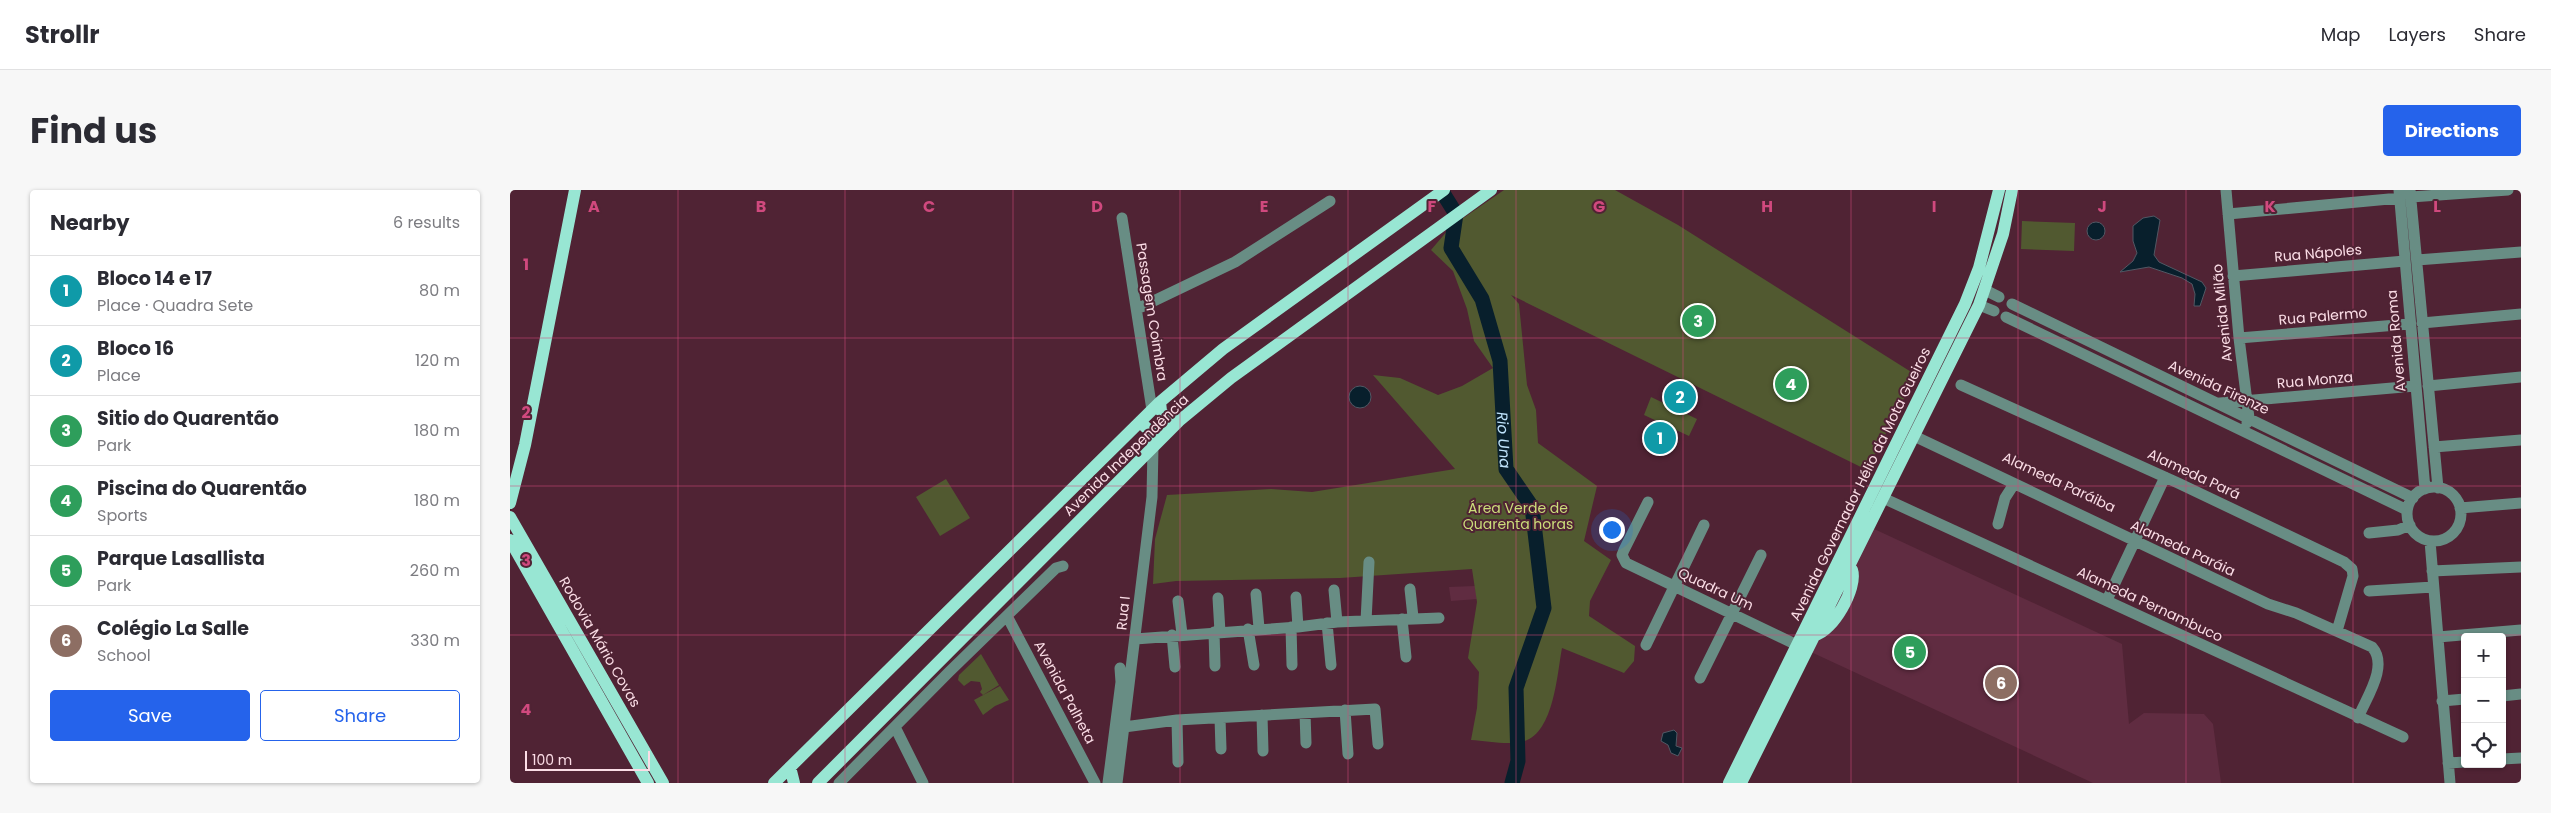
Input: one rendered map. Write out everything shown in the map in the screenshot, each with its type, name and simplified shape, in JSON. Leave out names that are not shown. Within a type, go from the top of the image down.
[{"type":"main road","points":[[510,504],[515,471],[575,190]]},
{"type":"main road","name":"Avenida Independência","points":[[774,783],[1156,406],[1223,349],[1444,190]]},
{"type":"main road","name":"Avenida Independência","points":[[818,783],[1179,421],[1231,378],[1491,190]]},
{"type":"main road","name":"Avenida Governador Hélio da Mota Gueiros","points":[[1729,783],[1797,645],[1843,564],[1965,304],[1979,268],[1999,190]]},
{"type":"main road","points":[[1843,564],[1883,498],[1979,305],[2003,234],[2012,190]]},
{"type":"main road","points":[[1156,406],[1167,419],[1179,421]]},
{"type":"main road","points":[[1140,422],[1150,432],[1153,446]]},
{"type":"main road","name":"Rodovia Mário Covas","points":[[512,524],[566,612],[592,671],[648,783]]},
{"type":"main road","name":"Rodovia Mário Covas","points":[[510,540],[554,616],[592,671],[663,783]]},
{"type":"main road","name":"Avenida Governador Hélio da Mota Gueiros","points":[[1741,783],[1814,635],[1827,630],[1844,604],[1854,578],[1852,570],[1843,564]]},
{"type":"main road","points":[[566,612],[618,688],[671,783]]},
{"type":"main road","points":[[554,616],[582,678],[641,783]]},
{"type":"main road","points":[[790,767],[794,783]]},
{"type":"street","name":"Avenida Milão","points":[[2226,190],[2239,338],[2249,418]]},
{"type":"street","points":[[2228,214],[2405,194],[2508,190]]},
{"type":"street","name":"Avenida Roma","points":[[2405,194],[2411,261],[2419,291],[2438,488]]},
{"type":"street","points":[[1137,309],[1235,262],[1330,201]]},
{"type":"street","name":"Passagem Coimbra","points":[[1122,218],[1156,406]]},
{"type":"street","name":"Rua Nápoles","points":[[2233,276],[2521,252]]},
{"type":"street","name":"Avenida Roma","points":[[2411,261],[2407,292],[2414,386],[2425,489]]},
{"type":"street","points":[[1985,290],[2000,298]]},
{"type":"street","points":[[2407,292],[2419,291]]},
{"type":"street","name":"Avenida Firenze","points":[[2012,304],[2413,498]]},
{"type":"street","points":[[1979,305],[1994,311]]},
{"type":"street","points":[[2422,323],[2521,314]]},
{"type":"street","points":[[2006,317],[2408,510]]},
{"type":"street","points":[[2041,319],[2047,338]]},
{"type":"street","name":"Rua Palermo","points":[[2239,338],[2409,324]]},
{"type":"street","points":[[2146,385],[2152,372]]},
{"type":"street","points":[[2428,386],[2521,377]]},
{"type":"street","name":"Alameda Pará","points":[[1961,385],[2165,477],[2330,555],[2352,569],[2353,583],[2337,632]]},
{"type":"street","name":"Rua Monza","points":[[2218,403],[2414,386]]},
{"type":"street","points":[[2243,431],[2249,418]]},
{"type":"street","name":"Alameda Paráia","points":[[1916,433],[2014,484],[2136,539]]},
{"type":"street","name":"Alameda Paráiba","points":[[1916,433],[2136,539],[2337,632]]},
{"type":"street","points":[[2434,448],[2521,440]]},
{"type":"street","name":"Rua I","points":[[1117,783],[1152,497],[1153,446]]},
{"type":"street","points":[[2107,600],[2165,477]]},
{"type":"street","points":[[1998,524],[2005,498],[2014,484]]},
{"type":"street","points":[[2438,488],[2452,494],[2460,508],[2461,516],[2454,532],[2439,541],[2430,541],[2415,533],[2410,525],[2408,510],[2413,498],[2425,489],[2438,488]]},
{"type":"street","name":"Alameda Pernambuco","points":[[1883,498],[2403,738]]},
{"type":"street","name":"Quadra Um","points":[[1648,502],[1624,550],[1624,560],[1797,645]]},
{"type":"street","points":[[2460,508],[2521,504]]},
{"type":"street","points":[[1646,646],[1704,525]]},
{"type":"street","points":[[2369,533],[2398,530],[2410,525]]},
{"type":"street","points":[[2430,541],[2450,783]]},
{"type":"street","points":[[1700,678],[1761,555]]},
{"type":"street","points":[[1370,562],[1371,620]]},
{"type":"street","points":[[841,782],[1056,568],[1063,566]]},
{"type":"street","points":[[2432,571],[2521,566]]},
{"type":"street","points":[[2369,591],[2433,587]]},
{"type":"street","points":[[1371,620],[1372,588]]},
{"type":"street","points":[[1406,657],[1410,589]]},
{"type":"street","points":[[1331,665],[1334,590]]},
{"type":"street","points":[[1254,665],[1256,594]]},
{"type":"street","points":[[1292,665],[1296,597]]},
{"type":"street","points":[[1215,666],[1218,598]]},
{"type":"street","points":[[1175,667],[1178,601]]},
{"type":"street","name":"Avenida Palheta","points":[[1008,616],[1095,783]]},
{"type":"street","points":[[1136,638],[1254,628],[1295,627],[1332,622],[1440,618]]},
{"type":"street","points":[[2438,637],[2521,630]]},
{"type":"street","points":[[2337,632],[2372,647],[2378,656],[2379,667],[2358,718]]},
{"type":"street","points":[[1108,783],[1121,682],[1120,668]]},
{"type":"street","points":[[2506,696],[2521,694]]},
{"type":"street","points":[[2442,701],[2461,699]]},
{"type":"street","points":[[1124,728],[1177,720],[1375,709],[1378,744]]},
{"type":"street","points":[[1346,710],[1348,754]]},
{"type":"street","points":[[1305,712],[1306,743]]},
{"type":"street","points":[[1262,715],[1263,751]]},
{"type":"street","points":[[1220,718],[1221,749]]},
{"type":"street","points":[[1177,720],[1178,762]]},
{"type":"street","points":[[895,727],[923,783]]},
{"type":"street","points":[[2506,759],[2521,758]]},
{"type":"street","points":[[2448,763],[2461,762]]},
{"type":"shaded area","points":[[1872,528],[2122,644],[2129,724],[2144,713],[2204,714],[2213,724],[2221,783],[2093,783],[1811,652]]},
{"type":"shaded area","points":[[1475,586],[1477,599],[1451,601],[1449,587]]},
{"type":"green space","name":"Área Verde de Quarenta horas","points":[[1504,190],[1615,190],[1678,225],[1916,375],[1867,470],[1511,295],[1519,304],[1527,385],[1536,410],[1538,443],[1597,486],[1584,541],[1611,560],[1590,601],[1589,616],[1635,646],[1634,661],[1624,673],[1562,648],[1556,688],[1541,728],[1532,737],[1521,742],[1509,743],[1471,740],[1477,708],[1479,672],[1468,658],[1477,602],[1472,569],[1340,578],[1176,581],[1153,584],[1155,539],[1167,495],[1271,489],[1312,492],[1455,469],[1373,375],[1400,378],[1438,395],[1462,386],[1493,368],[1474,341],[1467,309],[1453,271],[1431,250],[1448,230],[1459,240],[1462,219]]},
{"type":"green space","points":[[2022,221],[2075,223],[2074,251],[2021,249]]},
{"type":"green space","points":[[1651,397],[1697,419],[1689,436],[1644,415]]},
{"type":"green space","points":[[946,479],[970,518],[940,536],[916,497]]},
{"type":"green space","points":[[981,654],[999,685],[983,695],[980,692],[982,689],[980,682],[971,681],[964,686],[958,680],[959,675]]},
{"type":"green space","points":[[1000,686],[1009,700],[995,706],[983,715],[974,700]]},
{"type":"water","points":[[2154,216],[2160,220],[2154,255],[2159,262],[2202,282],[2206,288],[2200,306],[2194,306],[2195,294],[2192,284],[2182,278],[2149,267],[2120,272],[2133,261],[2137,253],[2133,241],[2133,226],[2143,218]]},
{"type":"water","points":[[2096,222],[2102,225],[2105,231],[2102,237],[2096,240],[2090,237],[2087,231],[2090,225]]},
{"type":"water","points":[[1792,370],[1801,374],[1790,397],[1780,393]]},
{"type":"water","points":[[1360,386],[1368,389],[1371,397],[1368,405],[1360,408],[1352,405],[1349,397],[1352,389]]},
{"type":"water","points":[[1674,730],[1677,733],[1676,746],[1682,748],[1678,756],[1671,753],[1668,745],[1661,741],[1663,733]]},
{"type":"waterway","name":"Rio Una","points":[[1441,190],[1456,214],[1451,248],[1482,299],[1500,361],[1506,469],[1532,507],[1544,608],[1516,688],[1518,761],[1512,783]]},
{"type":"place","name":"Sitio do Quarentão","points":[[1698,321]]},
{"type":"place","name":"Piscina do Quarentão","points":[[1791,384]]},
{"type":"place","name":"Bloco 16","points":[[1680,397]]},
{"type":"place","name":"Bloco 14 e 17","points":[[1660,438]]},
{"type":"place","name":"Parque Lasallista","points":[[1910,652]]},
{"type":"place","name":"Colégio La Salle","points":[[2001,683]]}]
